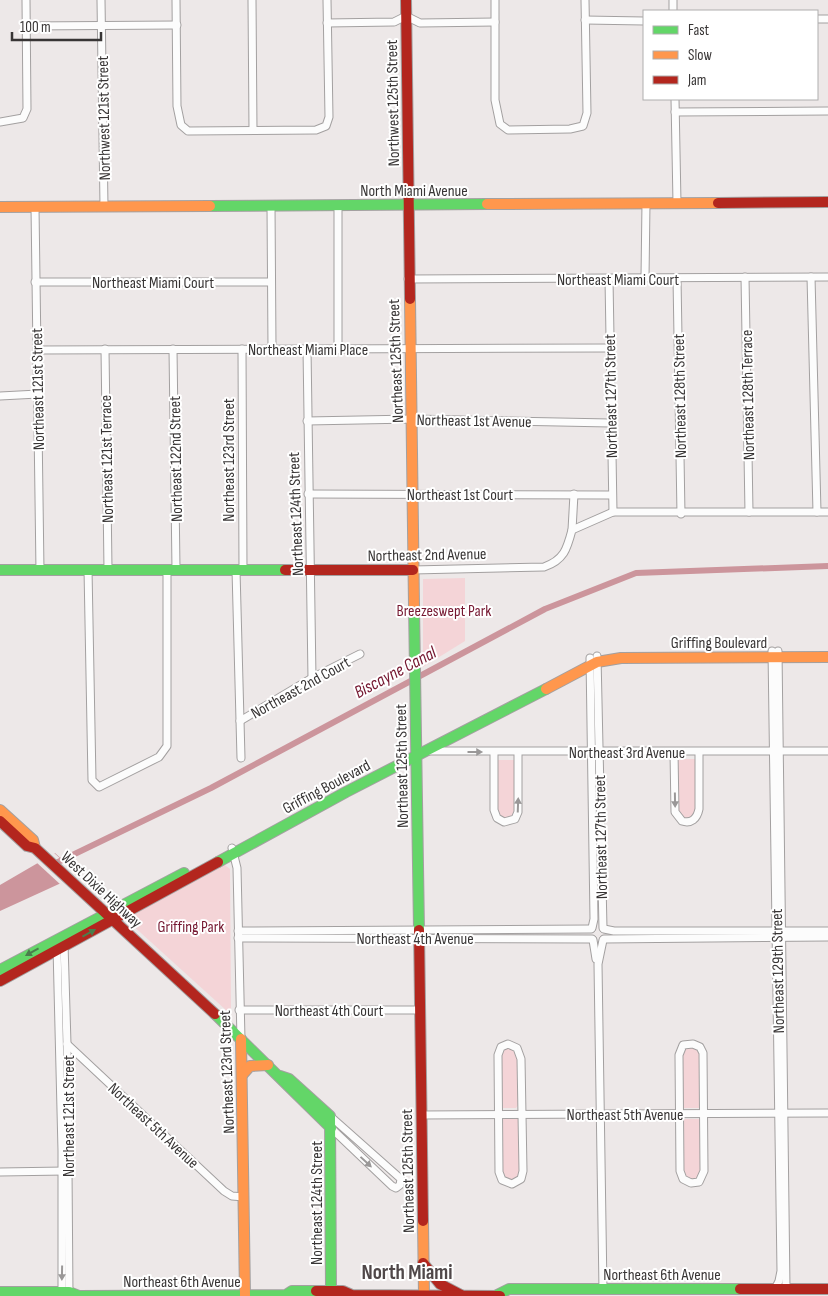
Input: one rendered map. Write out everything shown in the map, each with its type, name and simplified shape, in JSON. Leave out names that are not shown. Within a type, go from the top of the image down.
[{"type":"main road","name":"Northwest 125th Street","points":[[406,0],[408,205]]},
{"type":"main road","name":"North Miami Avenue","points":[[0,207],[828,202]]},
{"type":"main road","name":"Northeast 125th Street","points":[[408,205],[414,666],[420,752],[419,934],[424,1295]]},
{"type":"main road","name":"Northeast 2nd Avenue","points":[[0,570],[413,570]]},
{"type":"main road","name":"Griffing Boulevard","points":[[0,981],[61,948],[110,917],[345,789],[420,752],[594,660],[623,652],[775,654],[828,651]]},
{"type":"main road","name":"Griffing Boulevard","points":[[775,654],[828,657]]},
{"type":"main road","name":"West Dixie Highway","points":[[0,810],[33,840],[35,848]]},
{"type":"main road","name":"West Dixie Highway","points":[[2,826],[27,846],[35,848],[241,1039],[280,1076],[284,1084],[331,1128]]},
{"type":"main road","name":"Griffing Boulevard","points":[[0,970],[60,937],[110,917]]},
{"type":"main road","name":"Northeast 123rd Street","points":[[241,1039],[245,1296]]},
{"type":"main road","points":[[243,1074],[254,1065],[268,1065]]},
{"type":"main road","name":"West Dixie Highway","points":[[280,1076],[289,1079],[330,1116]]},
{"type":"main road","name":"Northeast 124th Street","points":[[330,1116],[331,1291]]},
{"type":"main road","points":[[423,1263],[440,1284],[461,1295]]},
{"type":"main road","name":"Northeast 6th Avenue","points":[[0,1292],[70,1295],[245,1296],[286,1296],[292,1291],[343,1291],[351,1296],[498,1296],[509,1289],[604,1293],[620,1290],[772,1293]]},
{"type":"main road","points":[[772,1293],[828,1289]]},
{"type":"street","points":[[0,122],[23,118],[27,109],[26,0]]},
{"type":"street","name":"Northwest 121st Street","points":[[101,0],[104,206]]},
{"type":"street","points":[[176,0],[176,106],[181,125],[188,131],[316,130],[326,126],[329,117],[327,0]]},
{"type":"street","points":[[252,0],[253,130]]},
{"type":"street","points":[[495,0],[495,100],[500,124],[508,130],[570,129],[583,126],[587,113],[585,0]]},
{"type":"street","points":[[327,22],[394,22],[406,16],[420,23]]},
{"type":"street","points":[[585,20],[643,21]]},
{"type":"street","points":[[394,22],[406,30],[420,23],[495,22]]},
{"type":"street","points":[[27,26],[176,25]]},
{"type":"street","points":[[675,100],[677,203]]},
{"type":"street","points":[[675,112],[828,111]]},
{"type":"street","points":[[645,278],[646,203]]},
{"type":"street","points":[[270,205],[272,348]]},
{"type":"street","points":[[338,205],[338,350]]},
{"type":"street","name":"Northeast 121st Street","points":[[35,207],[40,571]]},
{"type":"street","name":"Northeast 128th Terrace","points":[[745,277],[750,512]]},
{"type":"street","name":"Northeast 128th Street","points":[[676,278],[680,514]]},
{"type":"street","points":[[811,278],[818,512]]},
{"type":"street","name":"Northeast Miami Court","points":[[408,279],[828,278]]},
{"type":"street","name":"Northeast 127th Street","points":[[609,279],[611,495],[613,512]]},
{"type":"street","name":"Northeast Miami Court","points":[[35,282],[271,282]]},
{"type":"street","name":"Northeast Miami Place","points":[[37,350],[610,348]]},
{"type":"street","name":"Northeast 121st Terrace","points":[[105,349],[108,569]]},
{"type":"street","name":"Northeast 122nd Street","points":[[88,569],[92,780],[99,787],[159,756],[167,746],[173,349]]},
{"type":"street","name":"Northeast 123rd Street","points":[[241,758],[242,349]]},
{"type":"street","name":"Northeast 124th Street","points":[[307,349],[308,494],[312,571],[312,678]]},
{"type":"street","points":[[0,396],[38,394]]},
{"type":"street","name":"Northeast 1st Avenue","points":[[307,421],[412,418],[610,423]]},
{"type":"street","name":"Northeast 1st Court","points":[[308,494],[611,495]]},
{"type":"street","name":"Northeast 2nd Avenue","points":[[413,570],[544,567],[557,563],[568,547],[572,530],[574,494]]},
{"type":"street","points":[[572,530],[613,512],[680,514],[828,512]]},
{"type":"street","name":"Northeast 2nd Court","points":[[240,721],[312,678],[360,654]]},
{"type":"street","name":"Northeast 129th Street","points":[[775,654],[785,1293]]},
{"type":"street","name":"Northeast 127th Street","points":[[592,940],[594,914],[594,660]]},
{"type":"street","name":"Northeast 3rd Avenue","points":[[420,752],[828,751]]},
{"type":"street","points":[[494,752],[494,810],[497,818],[504,822],[515,819],[518,812],[518,752]]},
{"type":"street","name":"Northeast 127th Street","points":[[595,752],[603,939]]},
{"type":"street","points":[[674,752],[675,812],[682,821],[689,822],[696,818],[699,809],[699,752]]},
{"type":"street","name":"Northeast 123rd Street","points":[[233,850],[237,868],[241,1039]]},
{"type":"street","name":"Northeast 4th Avenue","points":[[238,934],[508,934],[592,929],[599,926],[603,928]]},
{"type":"street","points":[[603,928],[614,931],[779,934],[828,937]]},
{"type":"street","points":[[604,1293],[598,964],[603,939],[779,934],[828,930]]},
{"type":"street","name":"Northeast 4th Avenue","points":[[508,934],[592,940],[603,939]]},
{"type":"street","name":"Northeast 121st Street","points":[[60,937],[68,1044],[65,1171],[68,1182],[70,1295]]},
{"type":"street","points":[[592,940],[598,964]]},
{"type":"street","name":"Northeast 121st Street","points":[[61,948],[65,1171],[70,1295]]},
{"type":"street","name":"Northeast 4th Court","points":[[239,1010],[420,1010]]},
{"type":"street","name":"Northeast 5th Avenue","points":[[68,1044],[224,1191],[232,1196],[244,1197]]},
{"type":"street","points":[[508,1044],[515,1046],[521,1054],[522,1175],[519,1182],[512,1184],[502,1180],[499,1172],[498,1114],[498,1055],[501,1047],[508,1044]]},
{"type":"street","points":[[687,1044],[697,1045],[702,1050],[704,1114],[704,1175],[699,1182],[691,1183],[685,1181],[681,1176],[680,1114],[679,1051],[687,1044]]},
{"type":"street","name":"Northeast 129th Street","points":[[772,1293],[781,1271],[781,1113]]},
{"type":"street","name":"Northeast 5th Avenue","points":[[421,1115],[828,1113]]},
{"type":"street","name":"West Dixie Highway","points":[[330,1116],[402,1181],[400,1186],[396,1188],[392,1186],[331,1128]]},
{"type":"street","points":[[0,1172],[65,1171]]},
{"type":"green space","name":"Breezeswept Park","points":[[465,578],[465,641],[423,667],[423,579]]},
{"type":"green space","points":[[678,759],[695,759],[696,761],[698,806],[692,819],[684,819],[678,813]]},
{"type":"green space","points":[[497,760],[515,760],[517,806],[514,817],[505,819],[497,814]]},
{"type":"green space","name":"Griffing Park","points":[[222,863],[230,869],[231,1008],[227,1011],[130,923],[129,916]]},
{"type":"green space","points":[[690,1045],[700,1051],[701,1108],[682,1108],[682,1048]]},
{"type":"green space","points":[[511,1047],[518,1053],[519,1104],[516,1108],[503,1108],[499,1058],[503,1049]]},
{"type":"green space","points":[[504,1119],[518,1119],[520,1121],[520,1175],[512,1182],[502,1177],[501,1121]]},
{"type":"green space","points":[[683,1119],[700,1119],[703,1170],[697,1180],[689,1181],[683,1174]]},
{"type":"shaded area","points":[[55,853],[80,876],[0,911],[0,885]]},
{"type":"pier","points":[[53,852],[82,878],[61,885],[36,862]]},
{"type":"waterway","name":"Biscayne Canal","points":[[56,863],[211,788],[545,609],[636,573],[828,566]]},
{"type":"traffic: fast","points":[[210,206],[487,204]]},
{"type":"traffic: fast","points":[[0,570],[285,570]]},
{"type":"traffic: fast","points":[[414,606],[419,930]]},
{"type":"traffic: fast","points":[[218,862],[346,792],[546,689]]},
{"type":"traffic: fast","points":[[0,970],[184,873]]},
{"type":"traffic: fast","points":[[215,1014],[331,1128]]},
{"type":"traffic: fast","points":[[280,1076],[289,1079],[330,1116],[331,1291]]},
{"type":"traffic: fast","points":[[497,1295],[509,1289],[740,1289]]},
{"type":"traffic: fast","points":[[0,1292],[69,1292],[79,1296],[286,1295],[292,1291],[316,1291]]},
{"type":"traffic: slow","points":[[487,204],[718,203]]},
{"type":"traffic: slow","points":[[0,207],[210,206]]},
{"type":"traffic: slow","points":[[410,299],[414,606]]},
{"type":"traffic: slow","points":[[546,689],[597,662],[621,658],[828,657]]},
{"type":"traffic: slow","points":[[0,810],[33,840],[35,848]]},
{"type":"traffic: slow","points":[[241,1039],[245,1295]]},
{"type":"traffic: slow","points":[[243,1074],[250,1066],[268,1065]]},
{"type":"traffic: slow","points":[[423,1221],[424,1296]]},
{"type":"traffic: jam","points":[[406,0],[410,299]]},
{"type":"traffic: jam","points":[[718,203],[828,202]]},
{"type":"traffic: jam","points":[[285,570],[413,570]]},
{"type":"traffic: jam","points":[[0,821],[27,846],[35,848],[215,1014]]},
{"type":"traffic: jam","points":[[0,981],[218,862]]},
{"type":"traffic: jam","points":[[419,930],[423,1221]]},
{"type":"traffic: jam","points":[[423,1263],[440,1284],[461,1295]]},
{"type":"traffic: jam","points":[[740,1289],[828,1289]]},
{"type":"traffic: jam","points":[[316,1291],[343,1291],[352,1295],[500,1296]]},
{"type":"district","name":"North Miami","points":[[407,1272]]}]
